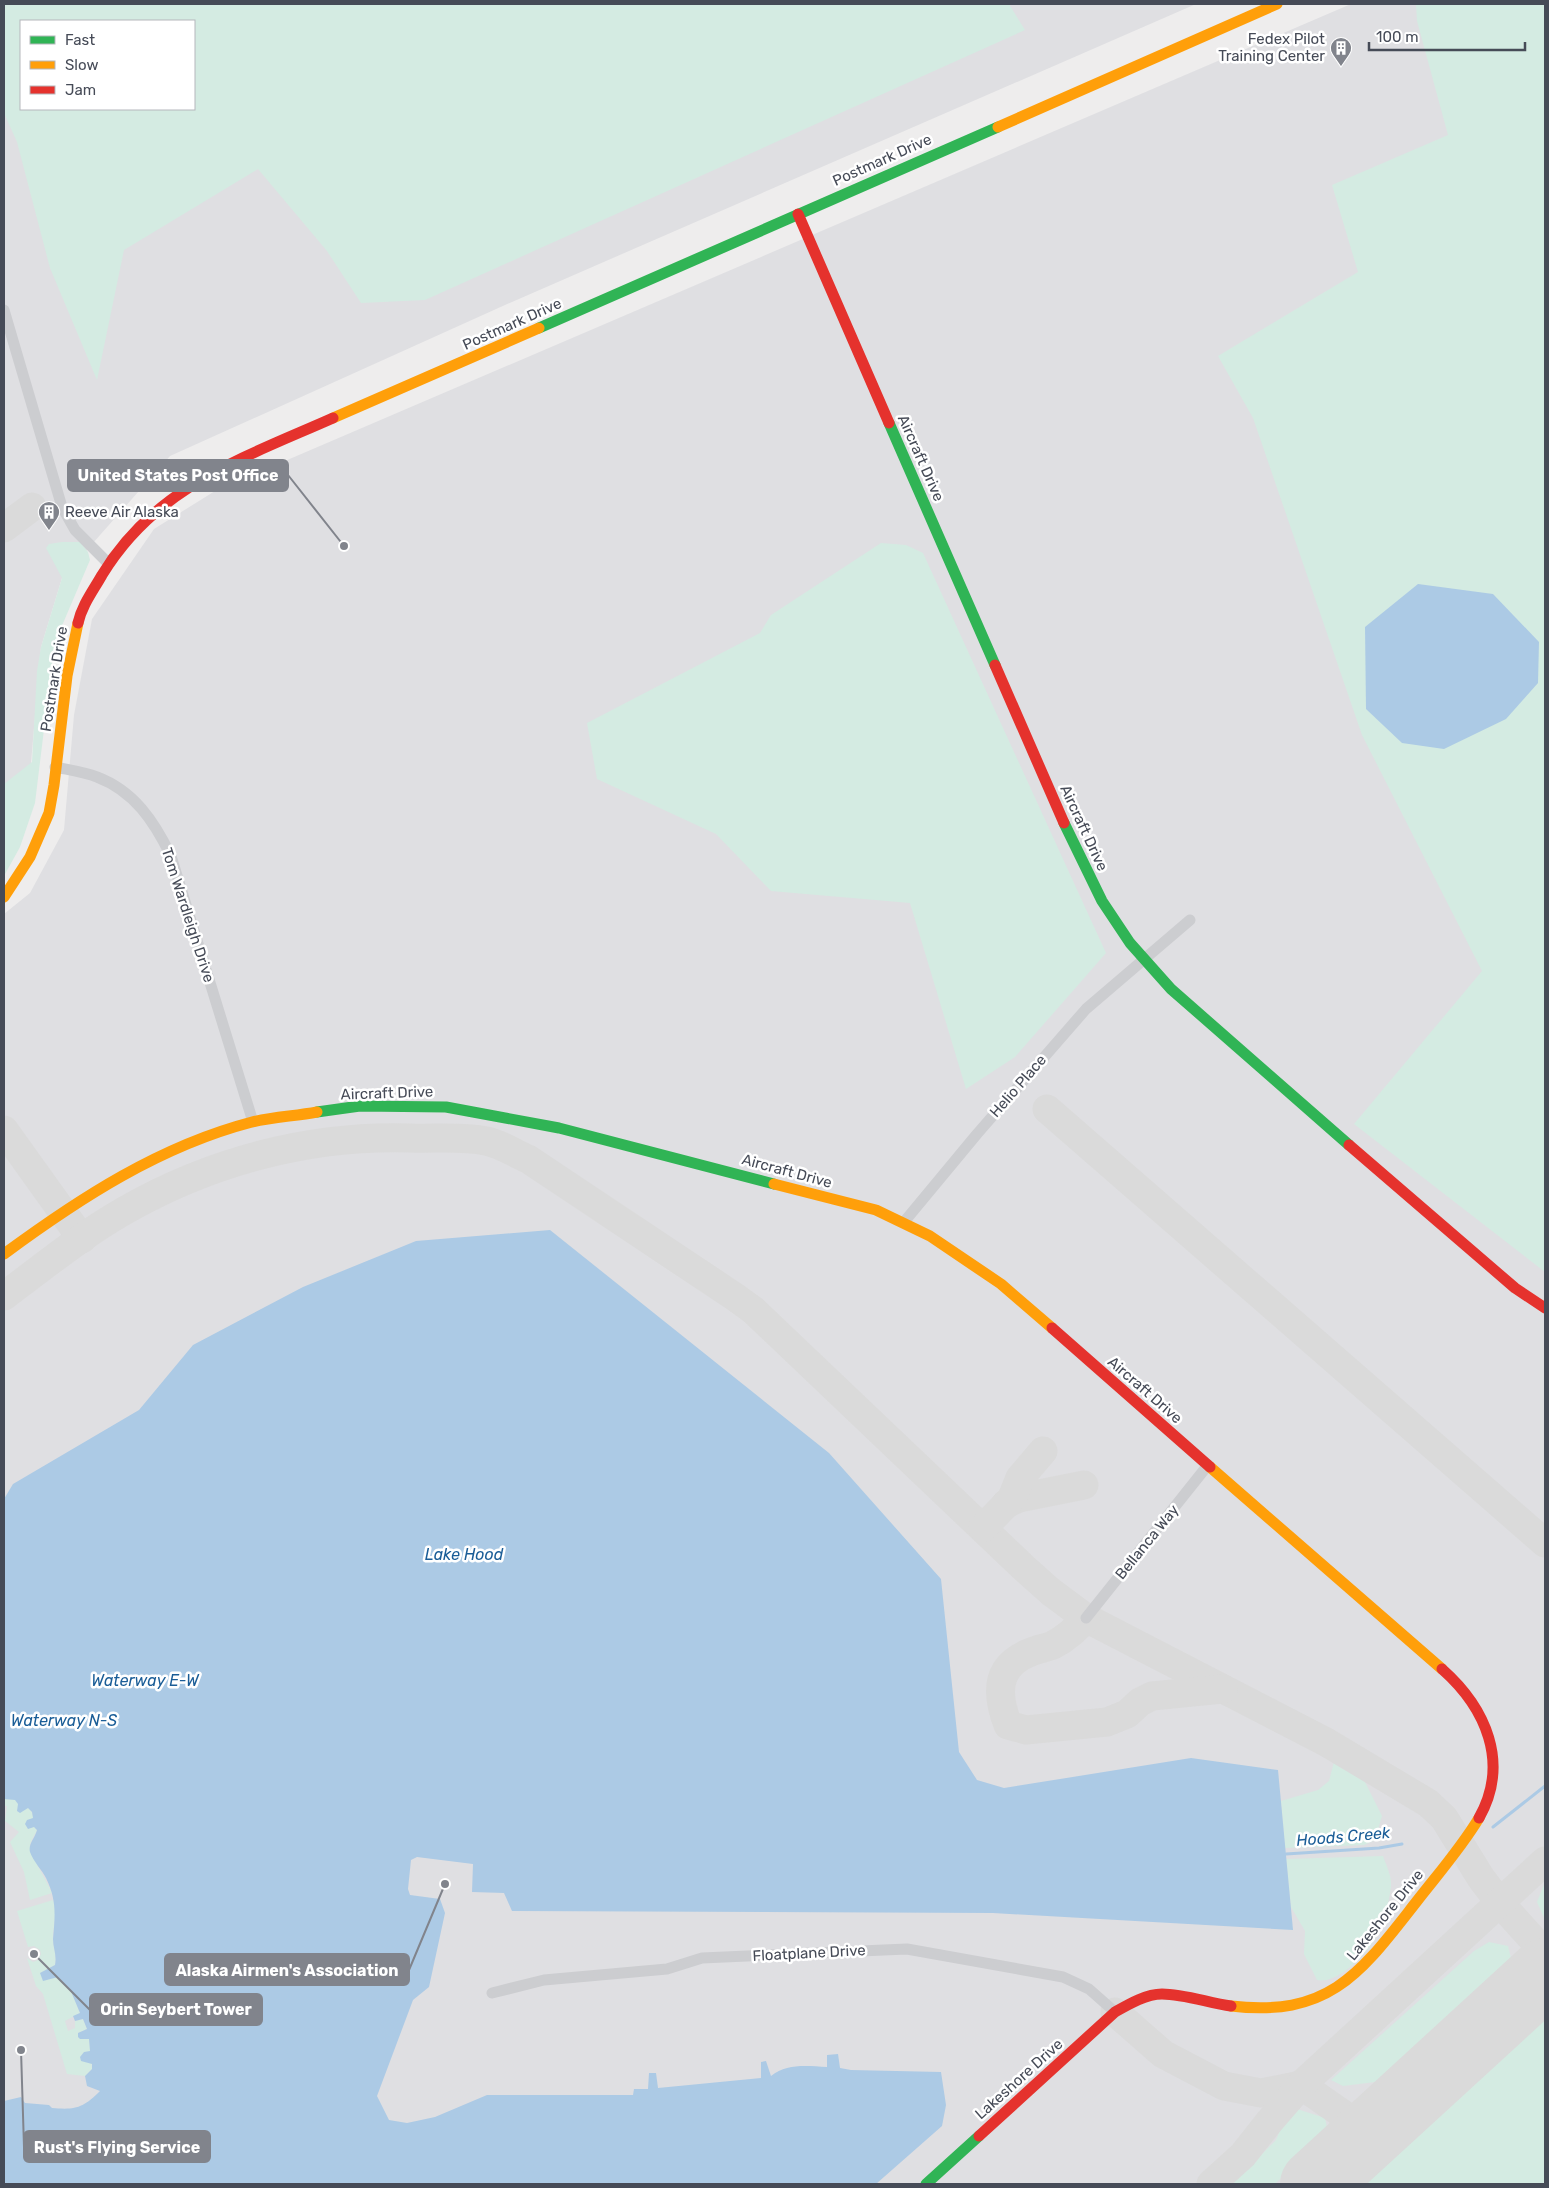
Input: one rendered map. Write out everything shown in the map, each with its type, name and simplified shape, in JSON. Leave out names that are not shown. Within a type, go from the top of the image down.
[{"type":"street","name":"Postmark Drive","points":[[4,896],[32,853],[49,812],[70,654],[79,616],[108,563],[127,538],[160,506],[184,488],[212,472],[1276,4]]},
{"type":"street","name":"Aircraft Drive","points":[[798,214],[1071,838],[1102,901],[1144,960],[1171,989],[1515,1288],[1545,1308]]},
{"type":"street","points":[[4,310],[62,507],[75,530],[108,563]]},
{"type":"street","name":"Tom Wardleigh Drive","points":[[56,767],[95,776],[114,784],[131,797],[159,831],[171,856],[253,1122]]},
{"type":"street","name":"Helio Place","points":[[904,1222],[1057,1040],[1086,1009],[1190,920]]},
{"type":"street","name":"Aircraft Drive","points":[[4,1254],[62,1212],[125,1172],[185,1145],[253,1122],[360,1106],[446,1106],[559,1128],[876,1210],[904,1222],[965,1258],[1002,1284],[1441,1668]]},
{"type":"street","name":"Bellanca Way","points":[[1086,1618],[1208,1465]]},
{"type":"street","name":"Lakeshore Drive","points":[[926,2184],[1115,2012],[1133,2001],[1149,1995],[1162,1994],[1258,2009],[1285,2007],[1316,1999],[1337,1988],[1357,1973],[1388,1938],[1461,1845],[1481,1814],[1489,1793],[1493,1752],[1488,1733],[1470,1699],[1441,1668]]},
{"type":"street","name":"Floatplane Drive","points":[[492,1992],[544,1980],[668,1969],[702,1958],[907,1949],[1063,1977],[1089,1989],[1115,2012]]},
{"type":"shaded area","points":[[4,4],[1196,4],[505,305],[170,456],[62,578],[41,647],[29,786],[4,867]]},
{"type":"shaded area","points":[[1351,4],[1545,4],[1545,2072],[1420,2184],[4,2184],[4,914],[30,893],[64,830],[74,715],[92,619],[154,529],[215,491]]},
{"type":"green space","points":[[4,4],[1009,4],[1025,30],[425,300],[361,303],[327,251],[258,169],[124,250],[97,380],[50,268],[17,142],[4,113]]},
{"type":"green space","points":[[1416,4],[1545,4],[1545,1272],[1354,1124],[1482,971],[1362,735],[1253,418],[1218,356],[1358,272],[1332,185],[1448,135],[1417,21]]},
{"type":"green space","points":[[80,542],[88,552],[90,560],[61,628],[52,664],[35,803],[20,847],[4,876],[4,784],[32,762],[37,671],[41,647],[62,578],[46,548],[49,544]]},
{"type":"green space","points":[[881,543],[906,545],[923,553],[1106,953],[1015,1057],[966,1089],[910,903],[771,891],[716,834],[597,779],[587,723],[760,633],[771,615]]},
{"type":"green space","points":[[1335,1758],[1362,1776],[1382,1816],[1375,1840],[1364,1845],[1285,1848],[1281,1801],[1318,1790],[1329,1781]]},
{"type":"green space","points":[[4,1799],[15,1799],[32,1813],[37,1830],[30,1849],[52,1893],[30,1900],[24,1872],[10,1842],[19,1832],[5,1821],[7,1806],[4,1806]]},
{"type":"green space","points":[[1383,1856],[1390,1874],[1391,1886],[1389,1901],[1375,1939],[1361,1957],[1340,1974],[1332,1978],[1317,1980],[1304,1954],[1305,1931],[1291,1907],[1286,1859]]},
{"type":"green space","points":[[1545,1882],[1545,1920],[1537,1902]]},
{"type":"green space","points":[[53,1900],[55,1905],[53,1941],[56,1956],[55,1965],[41,1973],[63,1982],[74,1997],[80,2013],[65,2021],[68,2031],[75,2028],[75,2021],[83,2019],[87,2029],[78,2033],[80,2039],[89,2039],[92,2069],[85,2076],[67,2074],[43,1994],[36,1986],[27,1958],[33,1962],[38,1960],[41,1954],[40,1950],[34,1946],[28,1947],[17,1911]]},
{"type":"green space","points":[[1489,1942],[1508,1946],[1511,1958],[1509,1966],[1383,2081],[1343,2086],[1331,2080],[1474,1951]]},
{"type":"green space","points":[[1545,2014],[1545,2184],[1363,2184]]},
{"type":"green space","points":[[1297,2109],[1325,2118],[1328,2132],[1275,2184],[1232,2184],[1276,2140],[1286,2116]]},
{"type":"water","points":[[1418,584],[1493,594],[1539,642],[1538,683],[1506,719],[1444,749],[1402,743],[1366,709],[1365,627]]},
{"type":"water","name":"Lake Hood","points":[[550,1230],[829,1453],[941,1579],[959,1752],[977,1780],[1004,1788],[1191,1758],[1278,1770],[1293,1930],[993,1913],[512,1911],[504,1893],[472,1892],[473,1864],[417,1857],[411,1860],[408,1889],[410,1895],[440,1899],[445,1913],[429,1987],[413,2000],[377,2096],[389,2120],[407,2123],[435,2117],[487,2095],[633,2095],[634,2089],[648,2089],[649,2073],[656,2073],[658,2088],[761,2078],[761,2062],[766,2061],[771,2076],[790,2067],[827,2067],[827,2055],[838,2054],[840,2068],[851,2070],[941,2072],[946,2105],[942,2126],[876,2184],[4,2184],[4,2101],[21,2097],[25,2103],[67,2109],[79,2107],[100,2091],[87,2086],[85,2076],[92,2069],[92,2064],[81,2061],[80,2057],[84,2052],[90,2051],[89,2039],[80,2039],[78,2037],[78,2033],[87,2029],[83,2019],[75,2021],[73,2016],[80,2013],[70,1989],[58,1977],[43,1981],[40,1973],[55,1965],[56,1958],[53,1939],[54,1908],[50,1886],[30,1852],[37,1830],[34,1827],[28,1829],[25,1824],[27,1820],[33,1818],[32,1812],[28,1808],[20,1813],[17,1811],[18,1804],[15,1800],[4,1799],[4,1499],[13,1484],[139,1410],[193,1345],[303,1287],[416,1241]]},
{"type":"waterway","name":"Hoods Creek","points":[[1493,1827],[1545,1786]]},
{"type":"waterway","name":"Hoods Creek","points":[[1286,1854],[1379,1848],[1402,1844]]},
{"type":"taxiway","points":[[4,528],[32,507]]},
{"type":"taxiway","points":[[1047,1109],[1545,1543]]},
{"type":"taxiway","points":[[4,1130],[82,1239]]},
{"type":"taxiway","points":[[4,1296],[108,1220],[157,1193],[226,1165],[299,1147],[335,1141],[373,1138],[468,1139],[492,1142],[502,1146],[528,1159],[753,1310],[1023,1567],[1051,1592],[1086,1618],[1326,1742],[1428,1803],[1444,1818],[1481,1878],[1500,1903],[1545,1953]]},
{"type":"taxiway","points":[[983,1528],[1012,1498],[1020,1478],[1043,1451]]},
{"type":"taxiway","points":[[1006,1504],[1019,1498],[1084,1485]]},
{"type":"taxiway","points":[[1086,1618],[1071,1633],[1058,1642],[1019,1658],[1005,1673],[1001,1682],[1001,1702],[1008,1725],[1026,1730],[1107,1722],[1127,1714],[1140,1702],[1152,1696],[1223,1689]]},
{"type":"taxiway","points":[[1211,2184],[1243,2155],[1301,2085],[1545,1861]]},
{"type":"taxiway","points":[[1115,2012],[1163,2054],[1224,2086],[1261,2093],[1301,2085],[1370,2133]]},
{"type":"runway","points":[[1315,2184],[1545,1973]]},
{"type":"traffic: fast","points":[[539,328],[998,127]]},
{"type":"traffic: fast","points":[[889,423],[995,665]]},
{"type":"traffic: fast","points":[[1064,823],[1102,901],[1130,943],[1171,989],[1349,1145]]},
{"type":"traffic: fast","points":[[317,1112],[360,1106],[446,1107],[559,1128],[774,1184]]},
{"type":"traffic: fast","points":[[926,2184],[979,2136]]},
{"type":"traffic: slow","points":[[998,127],[1277,4]]},
{"type":"traffic: slow","points":[[333,418],[539,328]]},
{"type":"traffic: slow","points":[[4,897],[30,857],[49,813],[67,676],[78,623]]},
{"type":"traffic: slow","points":[[4,1254],[92,1194],[122,1176],[185,1145],[218,1132],[252,1122],[317,1112]]},
{"type":"traffic: slow","points":[[774,1184],[876,1210],[930,1236],[1001,1284],[1052,1328]]},
{"type":"traffic: slow","points":[[1210,1467],[1442,1669]]},
{"type":"traffic: slow","points":[[1231,2006],[1265,2008],[1295,2004],[1319,1997],[1341,1984],[1379,1949],[1449,1861],[1479,1818]]},
{"type":"traffic: jam","points":[[798,214],[889,423]]},
{"type":"traffic: jam","points":[[78,623],[88,598],[124,544],[148,519],[175,497],[204,478],[235,462],[333,418]]},
{"type":"traffic: jam","points":[[995,665],[1064,823]]},
{"type":"traffic: jam","points":[[1349,1145],[1515,1288],[1545,1308]]},
{"type":"traffic: jam","points":[[1052,1328],[1210,1467]]},
{"type":"traffic: jam","points":[[1442,1669],[1471,1701],[1489,1738],[1493,1757],[1492,1777],[1488,1797],[1479,1818]]},
{"type":"traffic: jam","points":[[979,2136],[1115,2012],[1132,2003],[1156,1994],[1162,1994],[1179,1995],[1231,2006]]},
{"type":"place","name":"Fedex Pilot Training Center","points":[[1341,67]]},
{"type":"place","name":"Reeve Air Alaska","points":[[49,531]]},
{"type":"place","name":"United States Post Office","points":[[344,546]]},
{"type":"place","name":"Alaska Airmen's Association","points":[[445,1884]]},
{"type":"place","name":"Orin Seybert Tower","points":[[34,1954]]},
{"type":"place","name":"Rust's Flying Service","points":[[21,2050]]},
{"type":"water label","name":"Waterway E-W","points":[[145,1680]]},
{"type":"water label","name":"Waterway N-S","points":[[64,1720]]}]
